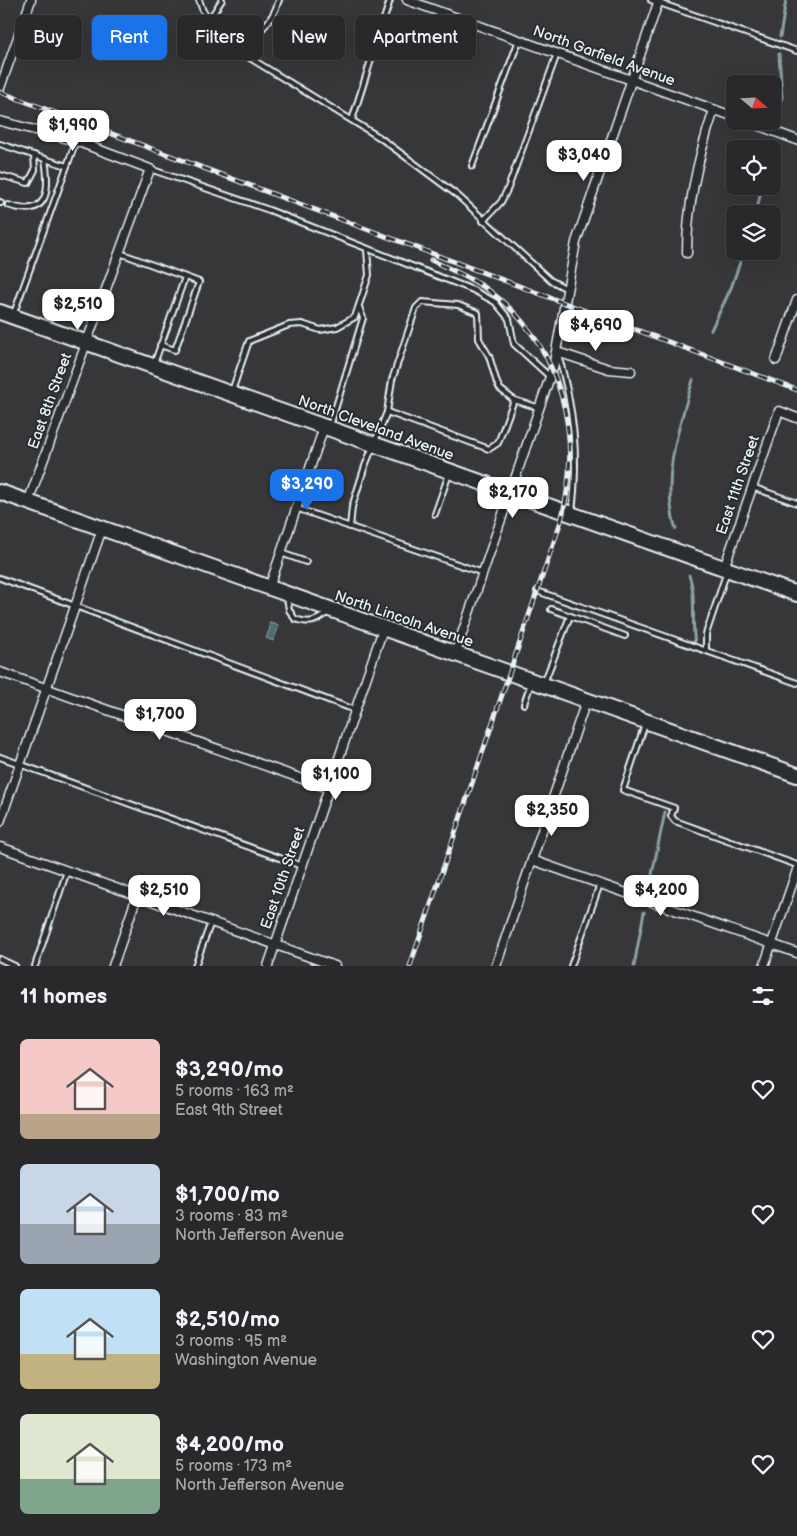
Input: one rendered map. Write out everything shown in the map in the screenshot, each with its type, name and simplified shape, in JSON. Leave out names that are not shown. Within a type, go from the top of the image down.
[{"type":"highway","name":"North Cleveland Avenue","points":[[6,314],[797,594]]},
{"type":"highway","name":"North Lincoln Avenue","points":[[0,492],[797,775]]},
{"type":"street","points":[[0,88],[3,69],[31,0]]},
{"type":"street","name":"North Garfield Avenue","points":[[407,0],[726,114]]},
{"type":"street","points":[[455,654],[550,377],[557,352],[576,242],[656,1]]},
{"type":"street","points":[[688,253],[687,221],[696,170],[714,110]]},
{"type":"street","points":[[0,121],[76,141],[150,168]]},
{"type":"street","points":[[770,130],[797,140]]},
{"type":"street","name":"East 8th Street","points":[[28,502],[150,168]]},
{"type":"street","points":[[776,360],[797,300]]},
{"type":"street","points":[[557,352],[609,369],[631,371]]},
{"type":"street","name":"East 11th Street","points":[[726,568],[778,411],[797,418]]},
{"type":"street","points":[[269,588],[296,508],[327,428]]},
{"type":"street","points":[[0,822],[102,529]]},
{"type":"street","name":"East 10th Street","points":[[268,966],[383,629]]},
{"type":"street","points":[[0,672],[328,788]]},
{"type":"street","points":[[496,966],[586,700]]},
{"type":"street","points":[[0,847],[335,966]]},
{"type":"street","points":[[532,860],[797,953]]},
{"type":"street","points":[[764,966],[797,870]]},
{"type":"street","points":[[113,966],[137,896]]},
{"type":"lane","points":[[199,0],[205,15]]},
{"type":"lane","points":[[212,15],[222,0]]},
{"type":"lane","points":[[263,29],[270,22],[279,0]]},
{"type":"lane","points":[[352,120],[390,0]]},
{"type":"lane","points":[[656,1],[797,51]]},
{"type":"lane","points":[[472,166],[519,40]]},
{"type":"lane","points":[[483,221],[501,202],[508,188],[557,54]]},
{"type":"lane","points":[[254,60],[378,137],[457,195],[483,221],[550,280],[567,290]]},
{"type":"lane","points":[[6,314],[76,141]]},
{"type":"lane","points":[[0,144],[67,166]]},
{"type":"lane","points":[[0,175],[28,183],[35,170],[34,156]]},
{"type":"lane","points":[[8,205],[31,210],[40,202],[48,185],[45,159]]},
{"type":"lane","points":[[150,168],[269,210],[473,290],[495,302],[509,319],[514,344],[550,377]]},
{"type":"lane","points":[[231,393],[249,341],[289,325],[302,324],[320,330],[337,327],[355,317],[370,275],[367,250]]},
{"type":"lane","points":[[120,253],[199,282],[175,350],[160,345]]},
{"type":"lane","points":[[153,366],[185,277]]},
{"type":"lane","points":[[350,527],[352,506],[365,466],[387,412],[398,362],[416,308],[422,302],[458,305],[478,313],[479,339],[489,356],[500,389],[514,400],[540,408]]},
{"type":"lane","points":[[327,428],[363,318],[359,308]]},
{"type":"lane","points":[[557,352],[570,395],[575,430],[576,467],[572,514]]},
{"type":"lane","points":[[387,412],[489,449],[498,443],[514,400]]},
{"type":"lane","points":[[434,514],[450,472]]},
{"type":"lane","points":[[752,487],[797,503]]},
{"type":"lane","points":[[296,508],[483,573]]},
{"type":"lane","points":[[281,553],[306,562]]},
{"type":"lane","points":[[706,650],[706,634],[726,568]]},
{"type":"lane","points":[[0,578],[355,710]]},
{"type":"lane","points":[[537,590],[797,683]]},
{"type":"lane","points":[[287,594],[289,610],[295,619],[307,623],[315,622],[331,610]]},
{"type":"lane","points":[[551,609],[625,636]]},
{"type":"lane","points":[[524,704],[538,683],[570,616]]},
{"type":"lane","points":[[646,721],[623,790],[674,808],[671,816],[675,821],[797,865]]},
{"type":"lane","points":[[0,757],[302,866]]},
{"type":"lane","points":[[35,966],[67,871]]},
{"type":"lane","points":[[571,966],[600,884]]},
{"type":"lane","points":[[196,966],[211,922]]},
{"type":"lane","points":[[0,959],[14,966]]},
{"type":"water","points":[[269,622],[279,626],[273,641],[266,638],[270,628]]},
{"type":"waterway","points":[[780,37],[786,0]]},
{"type":"waterway","points":[[779,54],[780,75]]},
{"type":"waterway","points":[[781,83],[781,102]]},
{"type":"waterway","points":[[758,205],[760,195]]},
{"type":"waterway","points":[[711,330],[731,288],[741,260]]},
{"type":"waterway","points":[[676,529],[670,492],[673,454],[693,380]]},
{"type":"waterway","points":[[689,575],[693,592],[695,644]]},
{"type":"waterway","points":[[650,884],[665,812]]},
{"type":"waterway","points":[[634,966],[644,912]]},
{"type":"railway","points":[[0,92],[797,390]]},
{"type":"railway","points":[[410,966],[561,521],[567,489],[569,457],[568,426],[561,395],[551,366],[535,339],[516,314],[491,292],[469,278],[431,260]]}]
